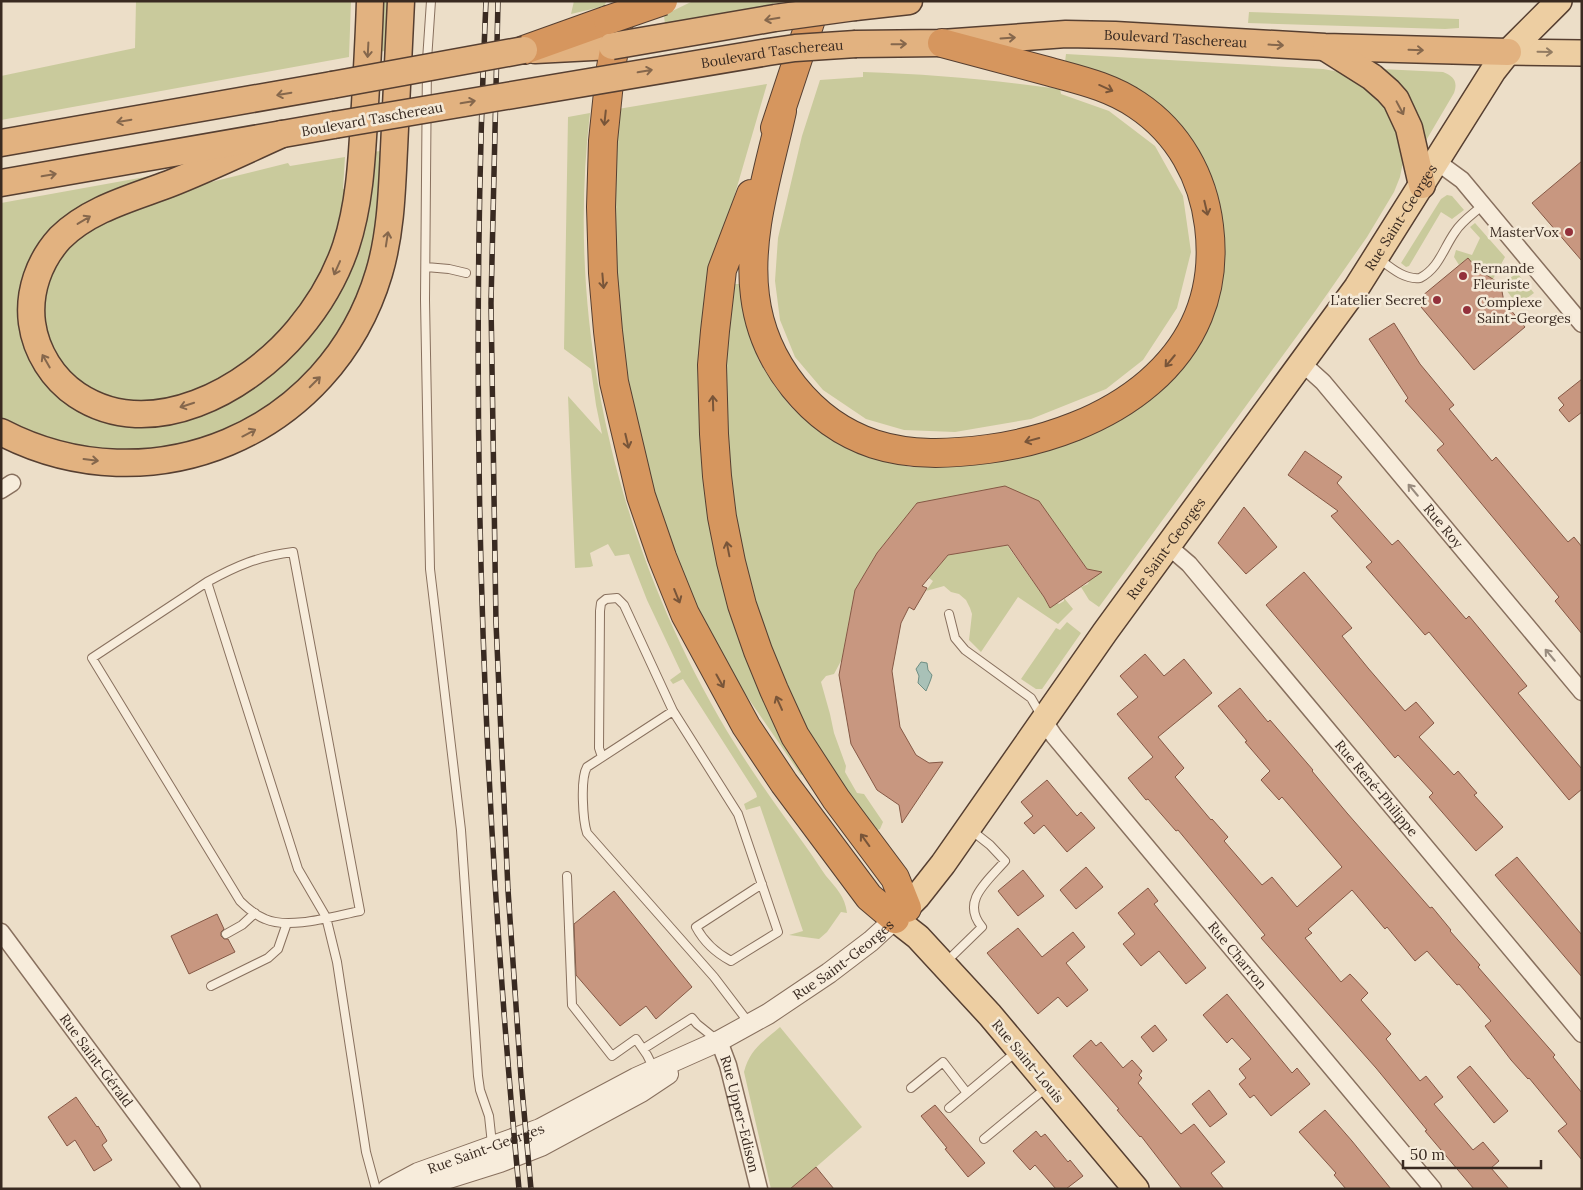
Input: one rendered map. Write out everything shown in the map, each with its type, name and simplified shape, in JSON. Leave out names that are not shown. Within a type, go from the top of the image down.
[{"type":"highway","points":[[282,134],[105,209],[75,226],[60,239],[47,255],[38,274],[32,291],[31,310],[37,344],[46,362],[64,385],[93,405],[118,412],[144,414],[168,411],[203,400],[242,379],[270,358],[299,329],[318,304],[333,276],[346,247],[353,219],[362,156],[370,1]]},
{"type":"highway","points":[[1,432],[44,450],[81,459],[130,463],[180,457],[219,446],[252,432],[291,404],[328,369],[350,339],[364,313],[379,273],[386,246],[391,200],[401,1]]},
{"type":"highway","points":[[624,1],[614,49],[606,108],[603,141],[601,232],[605,308],[613,374],[641,496],[662,557],[685,614],[746,726],[784,783],[868,897],[901,914]]},
{"type":"highway","points":[[524,50],[663,1]]},
{"type":"highway","points":[[817,1],[782,111],[722,270],[714,331],[712,380],[715,451],[722,517],[731,562],[750,630],[785,716],[807,754],[836,799],[896,878],[901,914]]},
{"type":"highway","points":[[1,143],[524,50],[612,46],[775,18],[909,1]]},
{"type":"highway","name":"Boulevard Taschereau","points":[[1,183],[768,52],[848,45],[942,43],[1066,34],[1325,47],[1508,52]]},
{"type":"highway","points":[[782,111],[757,226],[753,270],[755,296],[761,325],[771,352],[786,376],[804,398],[826,418],[852,434],[876,444],[908,452],[961,452],[997,448],[1034,440],[1074,426],[1114,408],[1134,396],[1161,372],[1181,347],[1189,333],[1202,302],[1209,269],[1210,235],[1201,190],[1189,161],[1172,137],[1150,114],[1124,97],[1108,89],[1078,79],[942,43]]},
{"type":"highway","points":[[1325,47],[1372,77],[1388,90],[1396,100],[1409,128],[1422,185]]},
{"type":"main road","name":"Rue Saint-Georges","points":[[901,914],[943,864],[1105,632],[1302,363],[1377,257],[1484,82],[1508,52],[1559,1]]},
{"type":"main road","name":"Boulevard Taschereau","points":[[1508,52],[1582,53]]},
{"type":"main road","name":"Rue Saint-Louis","points":[[901,914],[918,937],[1019,1050],[1136,1189]]},
{"type":"street","points":[[1436,162],[1462,180],[1582,324]]},
{"type":"street","name":"Rue Roy","points":[[1302,363],[1323,382],[1582,692]]},
{"type":"street","name":"Rue René-Philippe","points":[[1168,546],[1188,564],[1582,1034]]},
{"type":"street","name":"Rue Charron","points":[[1044,721],[1054,736],[1433,1189]]},
{"type":"street","name":"Rue Saint-Georges","points":[[388,1189],[418,1173],[556,1139],[642,1092],[657,1075],[750,1024],[830,973],[871,942],[901,914]]},
{"type":"street","name":"Rue Saint-Gérald","points":[[1,932],[192,1189]]},
{"type":"street","name":"Rue Upper-Edison","points":[[719,1041],[728,1065],[759,1189]]},
{"type":"street","name":"Rue Saint-Georges","points":[[414,1189],[493,1155]]},
{"type":"lane","points":[[431,1],[427,60],[426,267],[427,402],[432,586],[462,830],[478,1076],[480,1090],[489,1116],[493,1155]]},
{"type":"lane","points":[[1377,257],[1407,277],[1420,278],[1436,266],[1460,225],[1484,206]]},
{"type":"lane","points":[[426,267],[466,273]]},
{"type":"lane","points":[[293,552],[360,910],[326,917],[278,923],[265,919],[240,901],[92,658],[207,582],[230,569],[250,561],[271,555],[293,552]]},
{"type":"lane","points":[[207,582],[298,869],[326,917],[337,962],[366,1152],[376,1189]]},
{"type":"lane","points":[[602,757],[599,748],[600,612],[602,604],[606,599],[617,598],[624,605],[673,711],[738,814],[762,884],[778,932],[731,961],[718,954],[700,935],[696,926],[762,884]]},
{"type":"lane","points":[[949,614],[955,638],[965,650],[1031,698],[1044,721]]},
{"type":"lane","points":[[673,711],[587,767],[584,775],[584,817],[587,834],[714,977],[750,1024]]},
{"type":"lane","points":[[943,965],[982,927],[974,914],[974,902],[979,892],[1005,861],[990,845],[968,828]]},
{"type":"lane","points":[[567,876],[572,1005],[612,1056],[636,1039],[643,1048],[657,1075]]},
{"type":"lane","points":[[226,934],[242,925],[255,913]]},
{"type":"lane","points":[[211,986],[268,958],[278,949],[287,923]]},
{"type":"lane","points":[[643,1048],[692,1018],[719,1041]]},
{"type":"lane","points":[[949,1108],[1019,1050]]},
{"type":"lane","points":[[911,1088],[943,1062],[967,1092]]},
{"type":"lane","points":[[984,1139],[1049,1086]]},
{"type":"green space","points":[[136,1],[351,1],[349,57],[1,120],[1,76],[135,48]]},
{"type":"green space","points":[[379,1],[388,1],[385,51],[377,52]]},
{"type":"green space","points":[[574,1],[606,1],[605,6],[571,14]]},
{"type":"green space","points":[[693,1],[788,1],[665,25],[664,15]]},
{"type":"green space","points":[[1249,12],[1459,19],[1459,28],[1248,23]]},
{"type":"green space","points":[[1066,54],[1323,69],[1340,72],[1356,78],[1391,108],[1404,157],[1400,177],[1394,192],[1367,237],[1316,310],[1099,607],[1089,600],[1081,587],[1088,584],[1092,573],[1087,569],[1039,502],[917,503],[877,553],[855,590],[842,659],[834,674],[826,676],[821,682],[834,733],[846,766],[845,772],[857,793],[864,794],[883,822],[880,829],[872,832],[810,741],[754,610],[730,492],[725,365],[734,284],[739,284],[746,322],[759,361],[774,385],[791,407],[811,425],[833,440],[857,452],[910,467],[945,466],[1080,438],[1127,416],[1148,402],[1168,384],[1191,355],[1217,293],[1173,118],[1149,98],[1123,83],[1109,76],[1065,62]]},
{"type":"green space","points":[[1381,69],[1443,72],[1450,75],[1454,80],[1456,86],[1454,93],[1424,144]]},
{"type":"green space","points":[[863,72],[962,78],[1060,89],[1061,94],[1109,111],[1155,146],[1183,196],[1191,252],[1177,308],[1143,360],[1106,389],[1031,419],[955,432],[904,430],[866,419],[823,390],[795,357],[780,320],[775,281],[778,238],[802,136],[820,80],[863,77]]},
{"type":"green space","points":[[767,84],[723,235],[704,436],[806,773],[801,775],[724,663],[714,645],[667,539],[629,400],[612,247],[618,109]]},
{"type":"green space","points":[[590,113],[584,195],[586,278],[594,360],[610,441],[632,520],[660,598],[695,672],[744,758],[840,893],[844,902],[847,913],[841,912],[827,932],[819,939],[789,935],[803,931],[760,806],[746,810],[744,804],[757,797],[756,793],[683,679],[673,684],[670,680],[681,672],[647,600],[629,554],[615,556],[608,544],[590,553],[593,566],[575,568],[568,396],[602,434],[591,369],[564,349],[568,117]]},
{"type":"green space","points":[[380,151],[378,218],[372,256],[356,304],[319,363],[282,397],[243,423],[166,450],[81,449],[1,421],[1,203],[167,173],[100,199],[20,316],[108,421],[289,358],[373,152]]},
{"type":"green space","points":[[345,157],[343,189],[346,189],[337,239],[312,292],[274,340],[227,376],[191,392],[143,404],[89,391],[58,361],[43,324],[45,283],[64,249],[99,223],[199,185],[288,163],[290,166]]},
{"type":"green space","points":[[1447,195],[1452,196],[1464,210],[1452,219],[1441,212],[1409,266],[1406,267],[1401,263],[1441,199]]},
{"type":"green space","points":[[1475,223],[1505,257],[1493,279],[1485,279],[1468,258],[1459,265],[1454,257],[1456,250],[1472,255],[1480,238],[1470,227]]},
{"type":"green space","points":[[1517,273],[1534,293],[1519,304],[1515,302],[1502,284]]},
{"type":"green space","points":[[1007,545],[1048,605],[1059,604],[1064,601],[1064,598],[1073,609],[1058,624],[1018,597],[981,652],[969,640],[972,614],[966,600],[944,586],[926,591],[933,581],[929,578],[948,555]]},
{"type":"green space","points":[[1067,622],[1081,633],[1042,689],[1036,689],[1021,679],[1056,628],[1060,630]]},
{"type":"green space","points":[[780,1027],[862,1127],[791,1189],[771,1189],[744,1072],[754,1052]]},
{"type":"shaded area","points":[[921,662],[927,663],[928,670],[932,675],[926,691],[918,683],[919,676],[916,669]]},
{"type":"building","name":"MasterVox","points":[[1582,161],[1582,261],[1532,203]]},
{"type":"building","name":"Complexe Saint-Georges","points":[[1468,258],[1478,270],[1501,286],[1504,302],[1525,327],[1474,370],[1416,301]]},
{"type":"building","points":[[1394,323],[1420,364],[1454,405],[1449,409],[1492,461],[1496,457],[1568,542],[1574,537],[1582,547],[1582,634],[1555,601],[1559,597],[1437,450],[1444,444],[1405,401],[1408,398],[1369,339]]},
{"type":"building","points":[[1582,379],[1582,412],[1569,422],[1559,410],[1564,405],[1558,398]]},
{"type":"building","points":[[1305,451],[1342,477],[1337,483],[1392,545],[1398,540],[1466,619],[1469,616],[1527,686],[1518,693],[1582,769],[1582,789],[1569,800],[1429,632],[1425,635],[1366,567],[1372,562],[1331,516],[1338,511],[1288,475]]},
{"type":"building","points":[[1005,486],[1039,501],[1087,569],[1102,572],[1050,608],[1008,545],[948,555],[922,586],[927,588],[914,610],[909,607],[901,623],[892,671],[900,727],[916,755],[929,763],[943,762],[902,823],[899,805],[877,790],[851,744],[839,675],[855,590],[877,553],[917,503]]},
{"type":"building","points":[[1244,507],[1277,547],[1246,574],[1218,543]]},
{"type":"building","points":[[1304,572],[1352,628],[1342,636],[1405,711],[1416,702],[1434,723],[1419,737],[1454,775],[1458,771],[1477,793],[1474,795],[1503,827],[1476,851],[1429,797],[1433,793],[1398,755],[1395,758],[1266,605]]},
{"type":"building","points":[[1145,654],[1164,676],[1184,659],[1212,693],[1158,737],[1184,768],[1175,777],[1228,837],[1224,841],[1262,885],[1272,877],[1297,907],[1342,867],[1282,797],[1279,800],[1261,780],[1270,771],[1218,706],[1240,688],[1268,722],[1270,720],[1347,813],[1430,908],[1432,907],[1480,965],[1478,967],[1555,1055],[1553,1057],[1582,1093],[1582,1160],[1558,1131],[1567,1124],[1529,1078],[1511,1060],[1485,1026],[1491,1021],[1427,951],[1415,961],[1387,927],[1385,929],[1352,890],[1308,929],[1312,933],[1305,938],[1341,982],[1350,974],[1368,993],[1361,1000],[1391,1034],[1386,1039],[1420,1081],[1426,1076],[1443,1097],[1434,1104],[1473,1150],[1483,1142],[1499,1161],[1491,1168],[1509,1189],[1474,1189],[1425,1131],[1427,1130],[1376,1068],[1261,938],[1265,935],[1178,830],[1176,831],[1148,799],[1146,800],[1128,778],[1153,757],[1117,714],[1138,697],[1120,676]]},
{"type":"building","points":[[1047,780],[1077,816],[1081,812],[1095,828],[1067,852],[1044,825],[1034,834],[1024,823],[1033,816],[1021,802]]},
{"type":"building","points":[[1517,857],[1582,935],[1582,977],[1495,875]]},
{"type":"building","points":[[1086,867],[1103,887],[1076,909],[1060,890]]},
{"type":"building","points":[[1023,870],[1044,896],[1018,916],[998,891]]},
{"type":"building","points":[[1148,888],[1158,901],[1154,904],[1206,968],[1186,984],[1159,951],[1141,966],[1123,944],[1135,934],[1118,913]]},
{"type":"building","points":[[614,891],[692,987],[656,1019],[646,1006],[620,1026],[576,975],[574,924]]},
{"type":"building","points":[[217,914],[224,929],[221,932],[221,936],[224,939],[228,939],[235,952],[189,974],[171,936]]},
{"type":"building","points":[[1018,928],[1042,957],[1073,932],[1085,947],[1066,963],[1088,990],[1067,1007],[1058,997],[1038,1014],[987,953]]},
{"type":"building","points":[[1227,994],[1292,1073],[1297,1068],[1310,1084],[1271,1116],[1254,1095],[1250,1098],[1239,1084],[1246,1078],[1239,1069],[1251,1059],[1232,1038],[1227,1043],[1203,1015]]},
{"type":"building","points":[[1155,1025],[1167,1040],[1153,1052],[1141,1037]]},
{"type":"building","points":[[1091,1040],[1096,1046],[1101,1042],[1123,1068],[1132,1060],[1142,1071],[1139,1075],[1142,1078],[1138,1083],[1181,1134],[1194,1124],[1225,1162],[1211,1173],[1224,1189],[1182,1189],[1141,1136],[1117,1110],[1119,1109],[1073,1056]]},
{"type":"building","points":[[1470,1066],[1508,1111],[1494,1123],[1457,1077]]},
{"type":"building","points":[[1209,1090],[1227,1114],[1210,1127],[1192,1104]]},
{"type":"building","points":[[76,1097],[107,1141],[102,1145],[112,1160],[94,1171],[75,1140],[67,1146],[48,1117]]},
{"type":"building","points":[[935,1105],[985,1163],[968,1177],[921,1116]]},
{"type":"building","points":[[1325,1110],[1391,1189],[1346,1189],[1334,1175],[1336,1173],[1299,1132]]},
{"type":"building","points":[[1036,1131],[1041,1137],[1045,1134],[1068,1162],[1070,1160],[1083,1176],[1066,1189],[1056,1189],[1035,1165],[1030,1170],[1013,1151]]},
{"type":"building","points":[[816,1167],[834,1189],[790,1189]]},
{"type":"railway","points":[[486,1],[478,298],[482,596],[496,893],[519,1189]]},
{"type":"railway","points":[[498,1],[491,303],[496,623],[508,890],[531,1189]]},
{"type":"place","name":"MasterVox","points":[[1569,232]]},
{"type":"place","name":"Fernande Fleuriste","points":[[1463,276]]},
{"type":"place","name":"L'atelier Secret","points":[[1437,300]]},
{"type":"place","name":"Complexe Saint-Georges","points":[[1467,310]]}]
